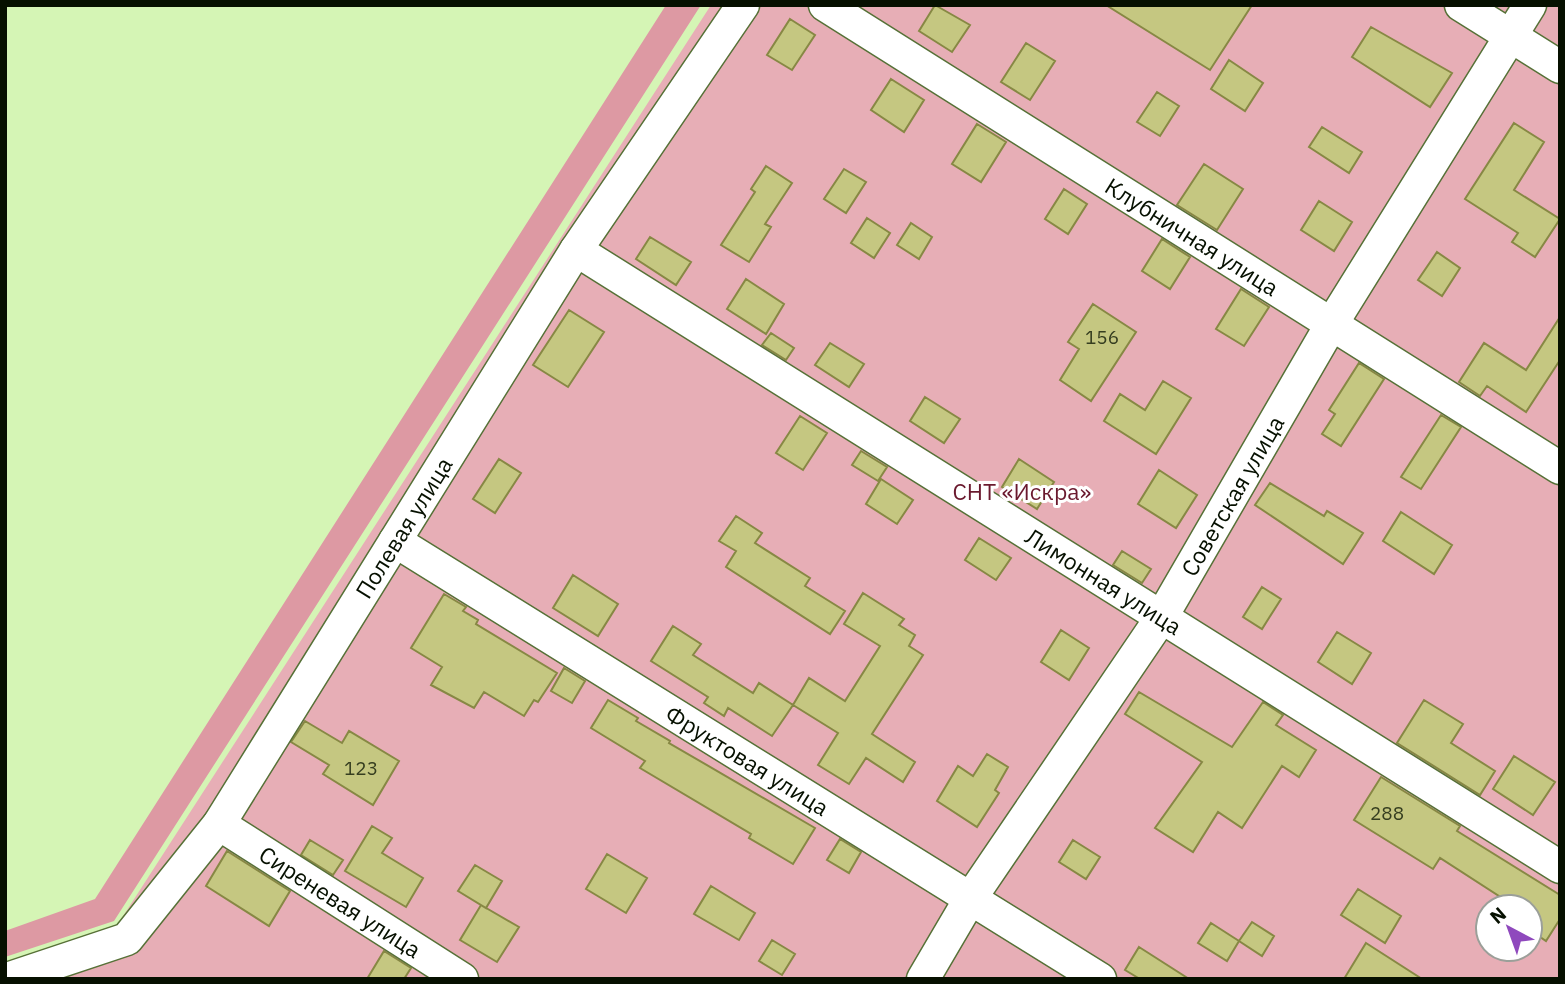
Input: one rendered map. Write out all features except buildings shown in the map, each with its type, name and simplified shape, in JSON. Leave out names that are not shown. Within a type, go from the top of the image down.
[{"type":"street","name":"Полевая улица","points":[[7,979],[127,939],[219,824],[576,250],[743,5]]},
{"type":"street","name":"Клубничная улица","points":[[825,5],[1560,468]]},
{"type":"street","points":[[1461,5],[1560,67]]},
{"type":"street","name":"Советская улица","points":[[923,979],[970,900],[1161,618],[1331,325],[1530,5]]},
{"type":"street","name":"Лимонная улица","points":[[576,250],[1560,867]]},
{"type":"street","name":"Фруктовая улица","points":[[394,541],[1100,979]]},
{"type":"street","name":"Сиреневая улица","points":[[219,824],[462,979]]},
{"type":"green space","name":"СНТ «Искра»","points":[[711,5],[1560,5],[1560,979],[5,979],[5,962],[118,924]]},
{"type":"shaded area","points":[[666,5],[701,5],[114,921],[5,957],[5,931],[95,899]]}]
